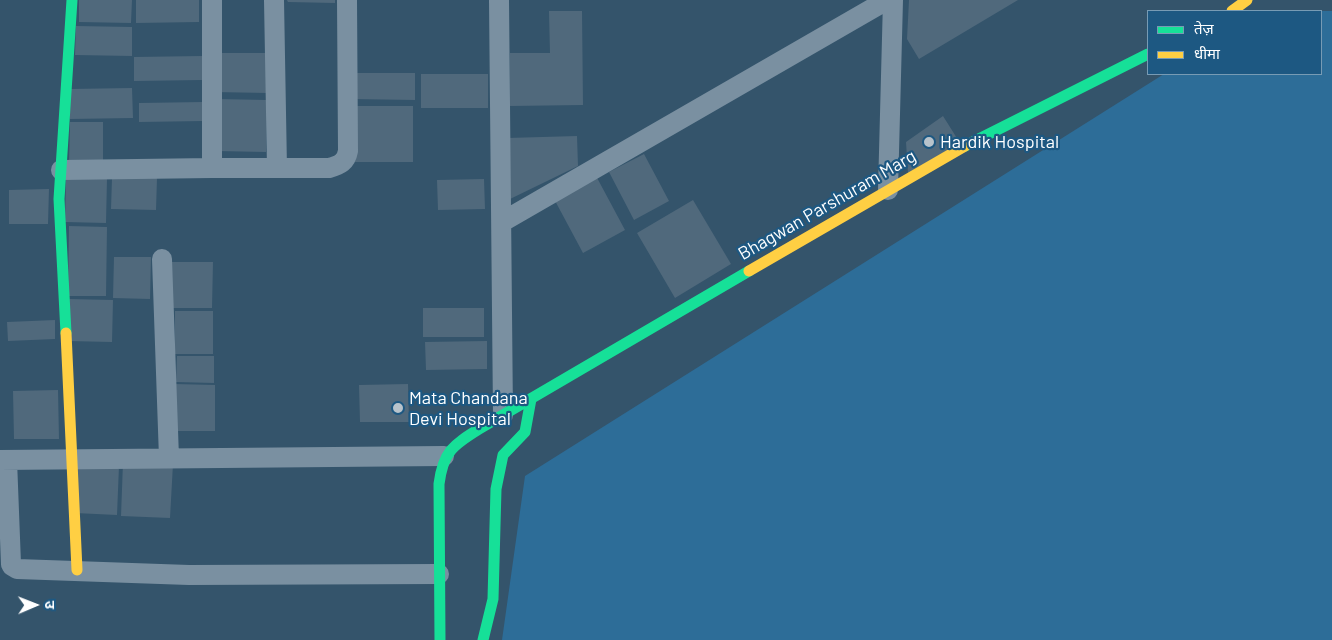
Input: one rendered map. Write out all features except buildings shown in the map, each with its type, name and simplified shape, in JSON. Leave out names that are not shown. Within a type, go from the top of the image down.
[{"type":"street","points":[[72,0],[59,199],[77,570]]},
{"type":"street","points":[[212,0],[212,168]]},
{"type":"street","points":[[274,0],[277,168]]},
{"type":"street","points":[[61,170],[329,168],[338,165],[346,158],[348,151],[347,0]]},
{"type":"street","points":[[499,0],[503,415]]},
{"type":"street","points":[[502,222],[888,0]]},
{"type":"street","points":[[888,190],[893,0]]},
{"type":"street","points":[[1233,10],[1248,0]]},
{"type":"street","name":"Bhagwan Parshuram Marg","points":[[444,456],[462,440],[503,415],[971,142],[1147,54]]},
{"type":"street","points":[[162,259],[169,458]]},
{"type":"street","points":[[483,640],[494,599],[496,489],[503,455],[525,432],[531,399]]},
{"type":"street","points":[[7,568],[11,564],[4,460],[444,456],[439,484],[440,640]]},
{"type":"street","points":[[7,568],[206,575],[439,574]]},
{"type":"shaded area","points":[[1322,11],[1332,11],[1332,640],[502,640],[525,476],[1162,75],[1322,75]]},
{"type":"traffic: fast","points":[[66,333],[59,199],[72,0]]},
{"type":"traffic: fast","points":[[965,146],[1147,55]]},
{"type":"traffic: fast","points":[[440,640],[439,484],[443,464],[451,450],[479,429],[749,271]]},
{"type":"traffic: fast","points":[[483,640],[493,599],[496,489],[503,455],[525,432],[531,399]]},
{"type":"traffic: slow","points":[[1233,10],[1247,0]]},
{"type":"traffic: slow","points":[[749,271],[965,146]]},
{"type":"traffic: slow","points":[[66,333],[77,570]]},
{"type":"place","name":"Hardik Hospital","points":[[929,142]]},
{"type":"place","name":"Mata Chandana Devi Hospital","points":[[398,408]]}]
